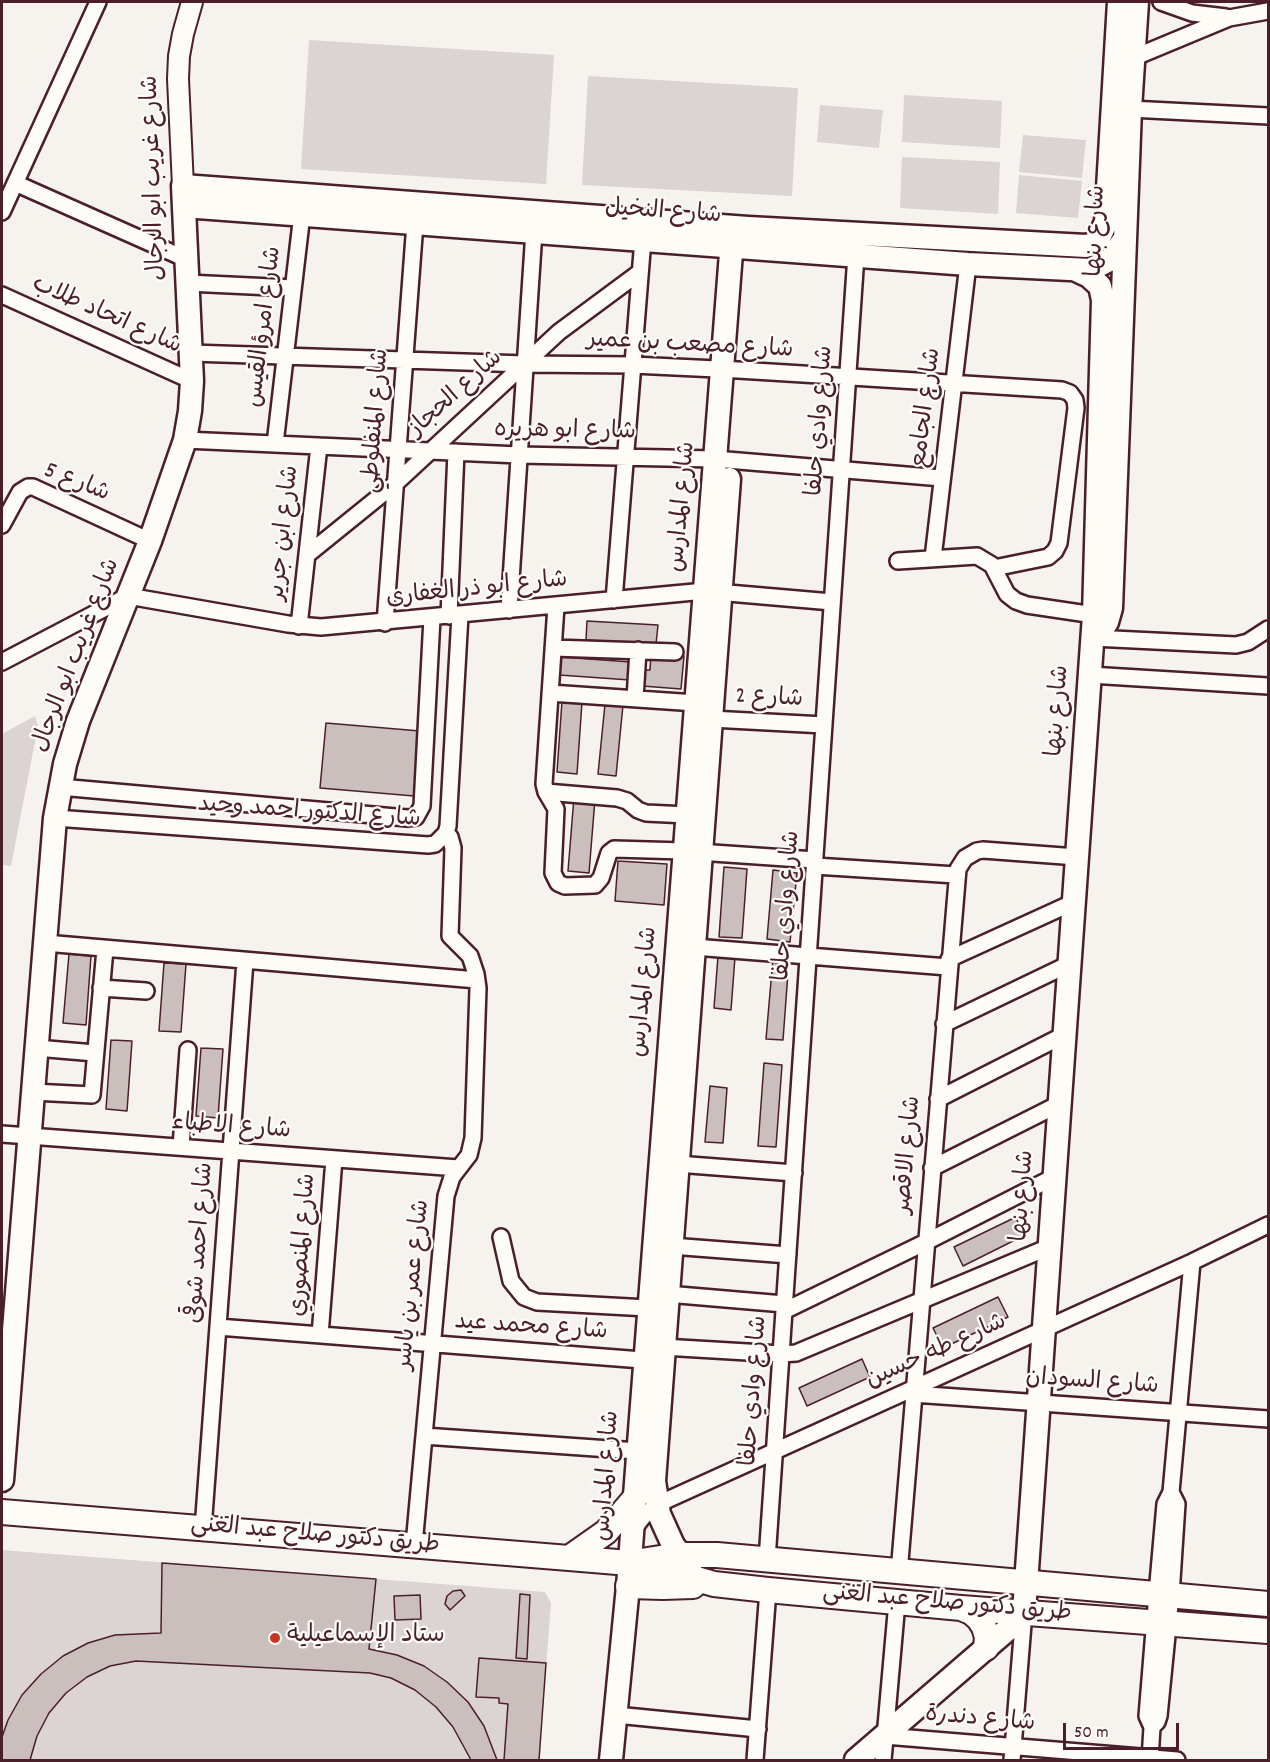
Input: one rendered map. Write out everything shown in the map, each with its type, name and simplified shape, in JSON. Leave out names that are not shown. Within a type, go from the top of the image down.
[{"type":"main road","name":"شارع بنها","points":[[1093,629],[1102,628],[1107,622],[1111,608],[1130,109],[1119,2]]},
{"type":"main road","name":"شارع بنها","points":[[1086,246],[1093,244],[1099,238],[1106,222],[1124,62],[1137,2]]},
{"type":"main road","name":"شارع النخيل","points":[[183,196],[302,214],[643,239],[740,237],[1086,246]]},
{"type":"main road","name":"شارع النخيل","points":[[183,196],[740,237],[856,255],[1076,270],[1090,270],[1105,264],[1117,253],[1125,238]]},
{"type":"main road","name":"شارع غريب ابو الرجال","points":[[2,1480],[55,818],[60,787],[78,720],[150,541],[185,440],[192,381],[183,196]]},
{"type":"main road","name":"شارع المدارس","points":[[611,1761],[632,1531],[654,1481],[656,1356],[648,1308],[692,852],[740,237]]},
{"type":"main road","name":"شارع بنها","points":[[1024,1612],[1093,629],[1103,300],[1100,286],[1089,276],[1076,270]]},
{"type":"main road","points":[[1100,286],[1100,280],[1109,273],[1120,275],[1124,280]]},
{"type":"main road","name":"شارع المدارس","points":[[703,711],[687,815],[692,852],[694,946],[667,1294],[638,1451],[646,1502],[679,1555],[695,1573],[714,1584]]},
{"type":"main road","points":[[569,1558],[646,1502]]},
{"type":"main road","name":"طريق دكتور صلاح عبد الغنى","points":[[2,1512],[569,1558],[628,1575],[676,1573],[714,1584],[768,1590],[961,1608],[1269,1631]]},
{"type":"main road","name":"طريق دكتور صلاح عبد الغنى","points":[[628,1575],[679,1555],[717,1555],[899,1573],[1269,1604]]},
{"type":"main road","points":[[961,1608],[979,1618],[987,1637],[986,1648]]},
{"type":"main road","points":[[856,1761],[1015,1623],[1024,1612]]},
{"type":"street","points":[[2,212],[98,2]]},
{"type":"street","name":"شارع غريب ابو الرجال","points":[[183,196],[178,79],[183,34],[192,2]]},
{"type":"street","points":[[1161,2],[1192,13],[1230,18]]},
{"type":"street","points":[[1124,62],[1230,18],[1269,11]]},
{"type":"street","points":[[1130,109],[1269,116]]},
{"type":"street","points":[[15,183],[186,259]]},
{"type":"street","name":"شارع امرؤ القيس","points":[[275,444],[302,214]]},
{"type":"street","name":"شارع المنفلوطي","points":[[386,622],[415,223]]},
{"type":"street","points":[[509,610],[534,231]]},
{"type":"street","points":[[614,600],[643,239]]},
{"type":"street","name":"شارع وادي حلفا","points":[[767,1560],[856,255]]},
{"type":"street","name":"شارع الجامع","points":[[933,558],[968,264]]},
{"type":"street","name":"شارع الحجاز","points":[[307,555],[396,483],[559,332],[640,272]]},
{"type":"street","points":[[187,283],[293,288]]},
{"type":"street","name":"شارع اتحاد طلاب","points":[[2,295],[192,381]]},
{"type":"street","name":"شارع مصعب بن عمير","points":[[191,353],[525,364],[633,365],[1062,390],[1070,393],[1075,399],[1076,408],[1059,543],[1048,557],[994,568]]},
{"type":"street","name":"شارع ابو هريره","points":[[185,440],[519,455],[723,460],[942,478]]},
{"type":"street","name":"شارع ابن جرير","points":[[299,626],[319,446]]},
{"type":"street","name":"شارع الدكتور احمد وحيد","points":[[55,818],[435,844],[446,833],[454,616],[456,452]]},
{"type":"street","name":"شارع 5","points":[[2,525],[20,492],[33,487],[150,541]]},
{"type":"street","points":[[898,561],[977,556],[994,568],[1007,594],[1016,601],[1093,629],[1236,645],[1248,642],[1269,629]]},
{"type":"street","name":"شارع ابو ذر الغفارى","points":[[128,596],[299,626],[332,627],[713,592],[832,602]]},
{"type":"street","points":[[2,662],[128,596]]},
{"type":"street","points":[[556,606],[544,784],[556,809],[553,873],[555,880],[561,885],[595,885],[601,878],[609,854],[615,849],[692,852],[956,875],[965,858],[976,851],[1077,857]]},
{"type":"street","name":"شارع الدكتور احمد وحيد","points":[[60,787],[416,817],[422,806],[432,618]]},
{"type":"street","points":[[554,648],[675,652]]},
{"type":"street","points":[[635,699],[638,650]]},
{"type":"street","points":[[1090,675],[1269,686]]},
{"type":"street","name":"شارع 2","points":[[550,693],[635,699],[703,711],[824,725]]},
{"type":"street","points":[[546,792],[617,798],[627,801],[642,812],[687,815]]},
{"type":"street","name":"شارع عمر بن ياسر","points":[[414,1545],[446,1196],[458,1168],[469,1155],[473,1138],[477,980],[470,956],[450,936],[453,848],[450,837],[446,833]]},
{"type":"street","name":"شارع الاقصر","points":[[899,1573],[956,875]]},
{"type":"street","points":[[694,946],[808,956],[949,963],[1074,902]]},
{"type":"street","points":[[45,944],[477,980]]},
{"type":"street","points":[[33,1092],[92,1095],[105,949]]},
{"type":"street","name":"شارع احمد شوقى","points":[[203,1528],[245,960]]},
{"type":"street","points":[[944,1024],[1069,964]]},
{"type":"street","points":[[101,988],[146,991]]},
{"type":"street","points":[[938,1099],[1064,1035]]},
{"type":"street","points":[[36,1048],[95,1053]]},
{"type":"street","points":[[181,1148],[188,1050]]},
{"type":"street","points":[[932,1168],[1059,1104]]},
{"type":"street","name":"شارع الاطباء","points":[[2,1134],[458,1168]]},
{"type":"street","name":"شارع المنصوري","points":[[320,1335],[334,1159]]},
{"type":"street","points":[[677,1164],[794,1173]]},
{"type":"street","points":[[667,1294],[784,1307],[926,1242],[1054,1177]]},
{"type":"street","name":"شارع طه حسين","points":[[646,1502],[775,1452],[914,1391],[1261,1232],[1269,1225]]},
{"type":"street","points":[[501,1237],[511,1281],[524,1297],[537,1302],[648,1308]]},
{"type":"street","points":[[670,1246],[788,1255]]},
{"type":"street","name":"شارع محمد عيد","points":[[218,1327],[432,1344],[656,1356],[781,1354],[801,1352],[1049,1247]]},
{"type":"street","points":[[1150,1759],[1152,1727],[1159,1716],[1161,1623],[1177,1504],[1171,1492],[1192,1262]]},
{"type":"street","name":"شارع السودان","points":[[914,1391],[1038,1403],[1269,1419]]},
{"type":"street","points":[[424,1436],[638,1451]]},
{"type":"street","points":[[755,1761],[768,1590]]},
{"type":"street","points":[[883,1761],[897,1602]]},
{"type":"street","name":"شارع بنها","points":[[1012,1754],[1024,1612]]},
{"type":"street","points":[[616,1715],[758,1729]]},
{"type":"street","name":"شارع دندرة","points":[[885,1736],[1012,1754],[1178,1761]]},
{"type":"shaded area","points":[[309,40],[554,55],[546,184],[301,169]]},
{"type":"shaded area","points":[[588,76],[798,88],[792,196],[582,185]]},
{"type":"shaded area","points":[[904,95],[1002,101],[1000,148],[902,142]]},
{"type":"shaded area","points":[[820,105],[883,110],[879,148],[817,142]]},
{"type":"shaded area","points":[[1023,135],[1086,140],[1082,178],[1019,172]]},
{"type":"shaded area","points":[[902,157],[1000,162],[998,214],[900,208]]},
{"type":"shaded area","points":[[1019,175],[1082,181],[1078,218],[1016,213]]},
{"type":"shaded area","points":[[35,716],[38,726],[11,866],[2,865],[2,734]]},
{"type":"shaded area","name":"ستاد الإسماعيلية","points":[[2,1550],[545,1592],[551,1603],[539,1760],[2,1760]]},
{"type":"building","points":[[587,621],[658,625],[656,644],[586,640]]},
{"type":"building","points":[[651,653],[684,656],[681,689],[642,686],[644,670],[650,670]]},
{"type":"building","points":[[560,657],[631,662],[630,680],[559,675]]},
{"type":"building","points":[[562,701],[582,702],[577,774],[557,772]]},
{"type":"building","points":[[605,704],[623,705],[616,776],[598,774]]},
{"type":"building","points":[[326,723],[420,731],[414,796],[320,788]]},
{"type":"building","points":[[574,797],[595,799],[589,873],[568,871]]},
{"type":"building","points":[[618,861],[667,864],[664,905],[615,901]]},
{"type":"building","points":[[724,867],[747,869],[742,938],[719,937]]},
{"type":"building","points":[[773,870],[797,873],[790,942],[767,939]]},
{"type":"building","points":[[69,954],[91,956],[86,1025],[63,1023]]},
{"type":"building","points":[[718,956],[735,957],[731,1010],[714,1008]]},
{"type":"building","points":[[773,958],[789,959],[783,1040],[766,1039]]},
{"type":"building","points":[[164,963],[186,964],[181,1032],[159,1031]]},
{"type":"building","points":[[111,1040],[132,1041],[127,1111],[106,1109]]},
{"type":"building","points":[[201,1048],[223,1049],[218,1118],[196,1116]]},
{"type":"building","points":[[764,1063],[782,1065],[776,1147],[758,1146]]},
{"type":"building","points":[[710,1086],[727,1088],[723,1143],[705,1142]]},
{"type":"building","points":[[1016,1217],[1023,1236],[963,1266],[954,1247]]},
{"type":"building","points":[[998,1297],[1008,1317],[943,1348],[933,1328]]},
{"type":"building","points":[[862,1359],[870,1377],[807,1406],[799,1388]]},
{"type":"building","points":[[162,1563],[376,1579],[369,1649],[397,1655],[424,1666],[447,1682],[468,1702],[484,1726],[497,1760],[471,1760],[453,1727],[436,1707],[415,1690],[391,1678],[370,1673],[136,1661],[110,1666],[87,1677],[66,1693],[49,1713],[37,1736],[30,1760],[2,1760],[2,1737],[8,1720],[22,1695],[41,1674],[63,1656],[88,1643],[115,1635],[161,1633]]},
{"type":"building","points":[[461,1590],[465,1596],[450,1610],[445,1604],[447,1596],[453,1591]]},
{"type":"building","points":[[520,1594],[530,1595],[527,1659],[516,1658]]},
{"type":"building","points":[[420,1595],[421,1619],[395,1620],[394,1596]]},
{"type":"building","points":[[479,1658],[546,1663],[539,1760],[504,1760],[508,1704],[499,1703],[499,1698],[476,1697]]},
{"type":"place","name":"ستاد الإسماعيلية","points":[[275,1638]]}]
